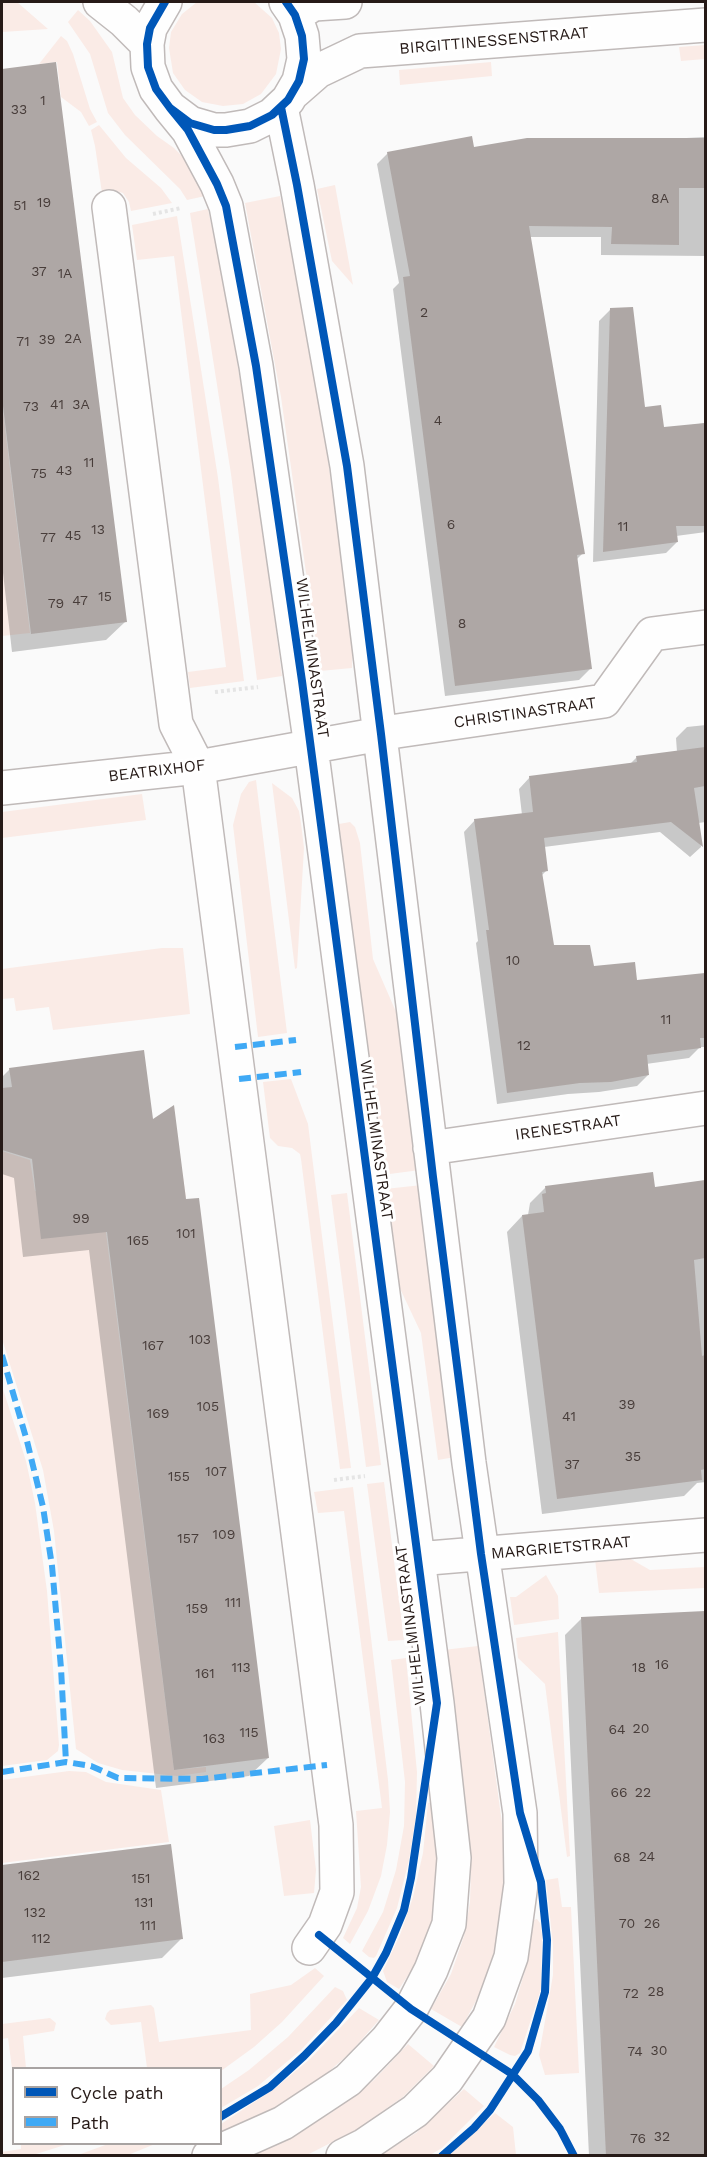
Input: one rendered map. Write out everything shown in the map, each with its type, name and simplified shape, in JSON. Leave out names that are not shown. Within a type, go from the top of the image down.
[{"type":"street","points":[[100,2],[124,21],[147,44]]},
{"type":"street","points":[[147,44],[150,28],[165,2]]},
{"type":"street","points":[[343,2156],[365,2145],[415,2111],[447,2079],[489,2018],[511,1957],[521,1884],[520,1814],[481,1554],[347,466],[297,186],[287,99],[299,81],[304,59],[302,36],[290,8],[345,2]]},
{"type":"street","name":"BIRGITTINESSENSTRAAT","points":[[170,108],[190,123],[214,130],[238,130],[262,122],[318,71],[360,51],[705,25]]},
{"type":"street","name":"WILHELMINASTRAAT","points":[[147,44],[148,68],[162,99],[188,130],[226,206],[256,366],[311,747],[437,1703],[454,1858],[448,1924],[431,1970],[411,2010],[387,2040],[348,2080],[283,2123],[208,2156]]},
{"type":"street","points":[[108,207],[176,724],[198,767],[336,1824],[337,1893],[325,1925],[309,1948]]},
{"type":"street","name":"CHRISTINASTRAAT","points":[[311,747],[381,734],[604,701],[652,634],[705,627]]},
{"type":"street","name":"BEATRIXHOF","points":[[2,788],[198,767],[311,747]]},
{"type":"street","name":"IRENESTRAAT","points":[[430,1148],[705,1108]]},
{"type":"street","name":"MARGRIETSTRAAT","points":[[417,1559],[705,1536]]},
{"type":"shaded area","points":[[2,2],[17,2],[48,29],[2,32]]},
{"type":"shaded area","points":[[197,2],[254,2],[272,18],[279,33],[281,49],[276,74],[261,94],[243,104],[223,106],[202,102],[185,90],[173,73],[169,48],[171,32],[182,14]]},
{"type":"shaded area","points":[[78,10],[90,21],[112,52],[123,98],[135,115],[187,161],[205,196],[187,200],[180,189],[125,135],[108,113],[90,54],[68,22]]},
{"type":"shaded area","points":[[61,36],[67,41],[73,54],[90,109],[97,122],[89,126],[81,112],[61,97],[57,62],[39,64]]},
{"type":"shaded area","points":[[705,45],[705,59],[681,61],[679,47]]},
{"type":"shaded area","points":[[491,62],[492,76],[400,85],[399,70]]},
{"type":"shaded area","points":[[99,125],[126,158],[161,188],[172,203],[131,211],[129,202],[123,193],[116,191],[102,193],[91,130]]},
{"type":"shaded area","points":[[335,185],[353,285],[332,261],[317,189]]},
{"type":"shaded area","points":[[280,196],[304,308],[322,418],[353,637],[352,668],[320,671],[281,397],[245,203]]},
{"type":"shaded area","points":[[208,209],[225,290],[255,469],[282,676],[257,680],[231,474],[190,213]]},
{"type":"shaded area","points":[[177,216],[218,478],[244,681],[190,688],[188,672],[226,667],[174,256],[137,260],[132,225]]},
{"type":"shaded area","points":[[2,403],[30,633],[2,636]]},
{"type":"shaded area","points":[[256,780],[287,1033],[258,1037],[233,825],[241,794],[249,782]]},
{"type":"shaded area","points":[[272,783],[292,798],[299,811],[301,823],[304,848],[297,968],[295,969]]},
{"type":"shaded area","points":[[142,794],[146,820],[2,838],[2,812]]},
{"type":"shaded area","points":[[350,822],[355,827],[360,843],[373,959],[400,1021],[420,1170],[382,1175],[339,824]]},
{"type":"shaded area","points":[[162,948],[183,948],[190,1014],[53,1030],[49,1007],[16,1011],[14,998],[2,999],[2,969]]},
{"type":"shaded area","points":[[291,1079],[308,1124],[351,1468],[340,1469],[300,1154],[292,1148],[278,1146],[270,1138],[263,1082]]},
{"type":"shaded area","points":[[2,1151],[30,1160],[35,1191],[182,1171],[186,1197],[103,1209],[174,1770],[206,1767],[206,1772],[177,1776],[122,1770],[98,1763],[76,1749],[54,1531],[43,1470],[2,1339]]},
{"type":"shaded area","points":[[422,1185],[455,1457],[438,1460],[421,1333],[396,1280],[385,1189]]},
{"type":"shaded area","points":[[347,1193],[381,1465],[366,1467],[331,1195]]},
{"type":"shaded area","points":[[2,1386],[26,1461],[35,1503],[47,1591],[59,1745],[58,1751],[47,1760],[2,1766]]},
{"type":"shaded area","points":[[384,1482],[404,1640],[388,1641],[367,1484]]},
{"type":"shaded area","points":[[353,1487],[390,1812],[381,1876],[368,1911],[350,1944],[343,1938],[357,1908],[361,1887],[356,1811],[382,1808],[344,1511],[318,1513],[314,1492]]},
{"type":"shaded area","points":[[622,1554],[650,1570],[705,1567],[705,1588],[599,1593],[595,1559]]},
{"type":"shaded area","points":[[546,1575],[558,1596],[559,1619],[514,1625],[510,1597],[516,1597]]},
{"type":"shaded area","points":[[558,1632],[570,1856],[567,1857],[545,1684],[518,1658],[516,1638]]},
{"type":"shaded area","points":[[478,1646],[506,1853],[505,1896],[498,1938],[489,1969],[462,2027],[431,2009],[451,1974],[464,1936],[470,1902],[471,1867],[443,1650]]},
{"type":"shaded area","points":[[406,1658],[417,1772],[416,1816],[409,1860],[397,1908],[374,1958],[362,1951],[383,1912],[396,1870],[404,1826],[405,1782],[391,1660]]},
{"type":"shaded area","points":[[69,1771],[86,1772],[106,1782],[161,1790],[169,1842],[2,1863],[2,1780]]},
{"type":"shaded area","points":[[433,1802],[439,1840],[436,1911],[415,1965],[399,1989],[387,1982],[383,1971],[400,1935],[413,1897],[423,1853],[428,1803]]},
{"type":"shaded area","points":[[310,1820],[316,1870],[314,1893],[284,1896],[274,1826]]},
{"type":"shaded area","points":[[558,1878],[562,1907],[571,1907],[579,2073],[545,2075],[539,2055],[553,1975],[553,1945],[546,1880]]},
{"type":"shaded area","points":[[537,1919],[542,1935],[541,1989],[520,2053],[515,2056],[494,2047],[515,2004],[527,1964],[534,1920]]},
{"type":"shaded area","points":[[315,1968],[324,1976],[282,2022],[254,2047],[222,2070],[222,2067],[147,2067],[141,2022],[111,2025],[105,2019],[110,2010],[151,2005],[154,2008],[159,2042],[251,2030],[250,1994],[291,1985]]},
{"type":"shaded area","points":[[335,1987],[343,1991],[347,2000],[301,2050],[258,2086],[222,2107],[222,2088],[249,2070],[288,2037]]},
{"type":"shaded area","points":[[359,2008],[379,2020],[350,2053],[318,2081],[273,2109],[222,2134],[222,2123],[274,2089],[310,2059]]},
{"type":"shaded area","points":[[50,2018],[56,2023],[54,2031],[23,2036],[26,2067],[12,2068],[8,2038],[2,2039],[2,2024]]},
{"type":"shaded area","points":[[408,2044],[434,2066],[403,2097],[356,2130],[307,2155],[243,2156],[331,2113],[374,2080]]},
{"type":"shaded area","points":[[464,2089],[484,2106],[442,2148],[430,2155],[379,2156],[416,2133]]},
{"type":"shaded area","points":[[495,2113],[513,2127],[516,2155],[449,2155]]},
{"type":"shaded area","points":[[21,2145],[65,2145],[33,2155],[2,2155],[2,2152],[21,2149]]},
{"type":"shaded area","points":[[105,2145],[153,2145],[128,2155],[78,2155]]},
{"type":"building","points":[[56,62],[127,622],[31,634],[2,398],[2,69]]},
{"type":"building","points":[[472,136],[474,147],[527,138],[705,138],[705,188],[679,188],[679,245],[611,244],[612,227],[529,226],[585,554],[577,555],[592,669],[455,686],[403,277],[410,276],[387,152]]},
{"type":"building","points":[[633,307],[645,407],[661,405],[664,427],[705,423],[705,526],[676,526],[678,542],[603,552],[610,308]]},
{"type":"building","points":[[705,747],[705,786],[694,788],[703,847],[671,822],[544,838],[548,871],[542,872],[554,945],[590,945],[594,966],[635,962],[637,980],[705,973],[705,1038],[700,1038],[701,1048],[647,1055],[649,1075],[611,1082],[580,1083],[507,1093],[474,819],[533,812],[529,776],[637,762],[636,756]]},
{"type":"building","points":[[144,1050],[153,1119],[174,1105],[186,1199],[199,1198],[269,1758],[174,1770],[107,1232],[41,1239],[32,1159],[2,1150],[2,1088],[12,1087],[9,1068]]},
{"type":"building","points":[[653,1172],[655,1187],[705,1180],[705,1258],[694,1260],[702,1356],[705,1355],[705,1469],[701,1470],[702,1480],[557,1499],[522,1215],[544,1212],[542,1194],[546,1193],[545,1186]]},
{"type":"building","points":[[705,1611],[705,2156],[606,2156],[581,1617]]},
{"type":"building","points":[[171,1844],[183,1939],[2,1962],[2,1865]]},
{"type":"marked path","points":[[235,1047],[296,1040]]},
{"type":"marked path","points":[[239,1079],[301,1072]]},
{"type":"marked path","points":[[2,1355],[43,1507],[52,1566],[66,1762]]},
{"type":"marked path","points":[[2,1772],[66,1762],[91,1766],[118,1778],[202,1779],[327,1765]]},
{"type":"cycle path","points":[[165,2],[150,28],[147,44],[148,67],[156,89],[170,108],[190,123],[214,130],[250,126],[272,115],[288,100],[299,81],[304,59],[302,36],[295,15],[286,2]]},
{"type":"cycle path","points":[[281,107],[347,466],[481,1554],[520,1813],[541,1882],[547,1940],[545,1992],[528,2051],[490,2110],[474,2128],[442,2156]]},
{"type":"cycle path","points":[[170,108],[188,130],[226,206],[256,366],[302,681],[437,1703],[411,1878],[404,1910],[386,1953],[372,1978],[336,2023],[304,2056],[270,2087],[222,2116]]},
{"type":"cycle path","points":[[319,1935],[411,2009],[512,2074],[538,2100],[560,2129],[574,2156]]}]
